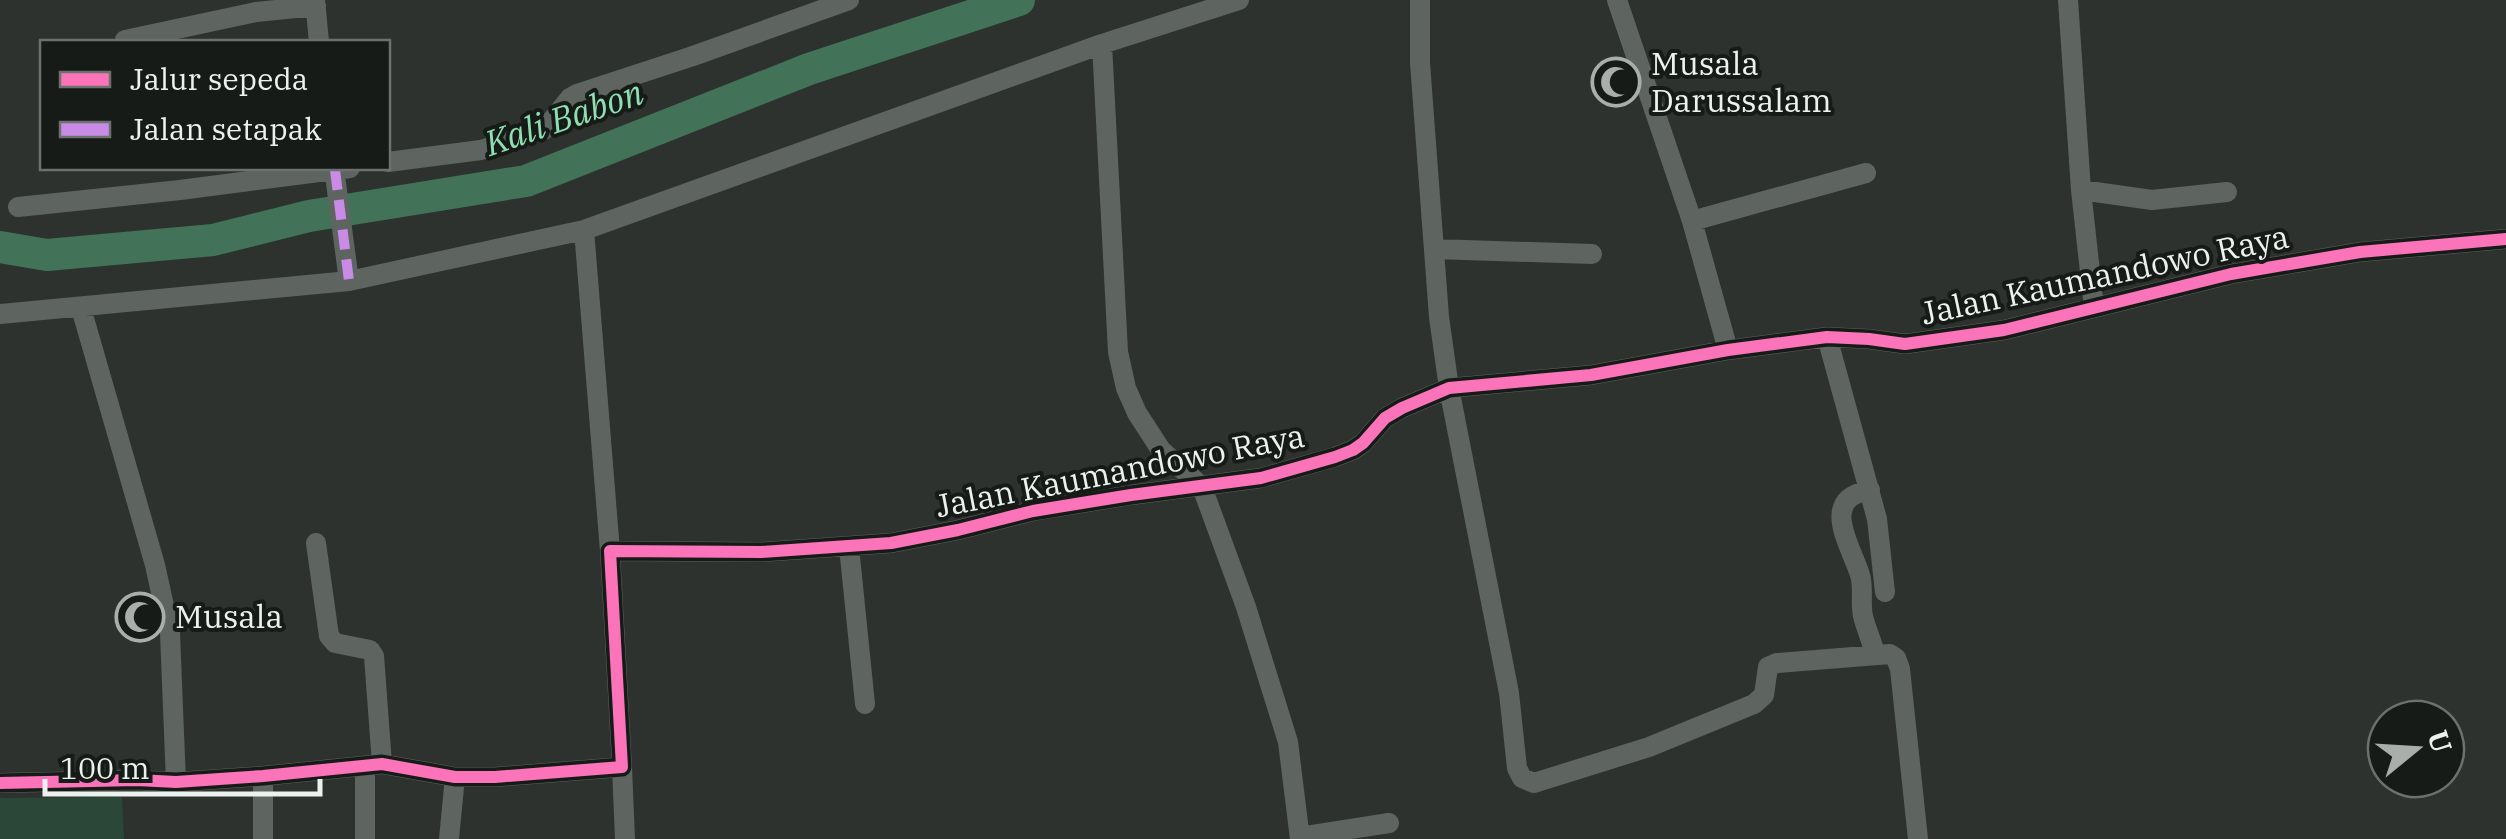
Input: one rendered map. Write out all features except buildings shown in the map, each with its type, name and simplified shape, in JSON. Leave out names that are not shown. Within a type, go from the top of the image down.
[{"type":"street","points":[[390,162],[481,150],[544,130],[577,94],[848,0]]},
{"type":"street","points":[[0,314],[349,278],[584,230],[1102,44],[1239,0]]},
{"type":"street","points":[[1420,0],[1420,62],[1439,317],[1509,693],[1517,768],[1522,778],[1534,783],[1649,748],[1754,704],[1764,695],[1768,667],[1777,663],[1893,655],[1900,669],[1918,839]]},
{"type":"street","points":[[1617,0],[1692,221],[1728,350]]},
{"type":"street","points":[[2068,0],[2081,190],[2094,308]]},
{"type":"street","points":[[124,40],[316,3],[319,40]]},
{"type":"street","points":[[1102,44],[1118,352],[1126,388],[1137,413],[1162,450],[1202,486],[1246,607],[1288,742],[1300,838],[1390,823]]},
{"type":"street","points":[[18,207],[325,170]]},
{"type":"street","points":[[340,170],[349,278]]},
{"type":"street","points":[[1692,221],[1866,173]]},
{"type":"street","points":[[2081,190],[2152,200],[2227,192]]},
{"type":"street","points":[[584,230],[610,551],[625,839]]},
{"type":"street","name":"Jalan Kaumandowo Raya","points":[[610,551],[761,552],[891,543],[1061,506],[1260,478],[1335,457],[1364,442],[1386,418],[1402,408],[1450,388],[1590,375],[1728,350],[1827,338],[1905,344],[2004,330],[2231,274],[2360,252],[2506,239]]},
{"type":"street","points":[[1434,249],[1592,254]]},
{"type":"street","points":[[82,308],[155,565],[170,633],[176,782]]},
{"type":"street","points":[[1827,338],[1878,519],[1885,592]]},
{"type":"street","points":[[1870,490],[1849,498],[1840,521],[1862,582],[1862,613],[1875,654]]},
{"type":"street","points":[[316,543],[329,636],[335,644],[370,650],[374,656],[374,765],[365,839]]},
{"type":"street","points":[[849,547],[864,704]]},
{"type":"street","points":[[0,783],[176,782],[374,765],[455,777],[622,767]]},
{"type":"street","points":[[263,776],[263,839]]},
{"type":"street","points":[[449,839],[455,777]]},
{"type":"green space","points":[[122,797],[124,839],[0,839],[0,798]]},
{"type":"waterway","name":"Kali Babon","points":[[0,247],[47,255],[213,240],[309,216],[526,181],[809,69],[1019,0]]},
{"type":"marked path","points":[[335,170],[349,281]]},
{"type":"cycle path","points":[[0,783],[176,782],[382,764],[455,777],[622,767],[610,551],[761,552],[891,543],[1033,511],[1261,478],[1353,450],[1385,418],[1449,388],[1591,375],[1827,337],[1905,344],[2004,330],[2231,274],[2360,252],[2506,239]]},
{"type":"place","name":"Musala Darussalam","points":[[1616,82]]},
{"type":"place","name":"Musala","points":[[140,617]]}]
